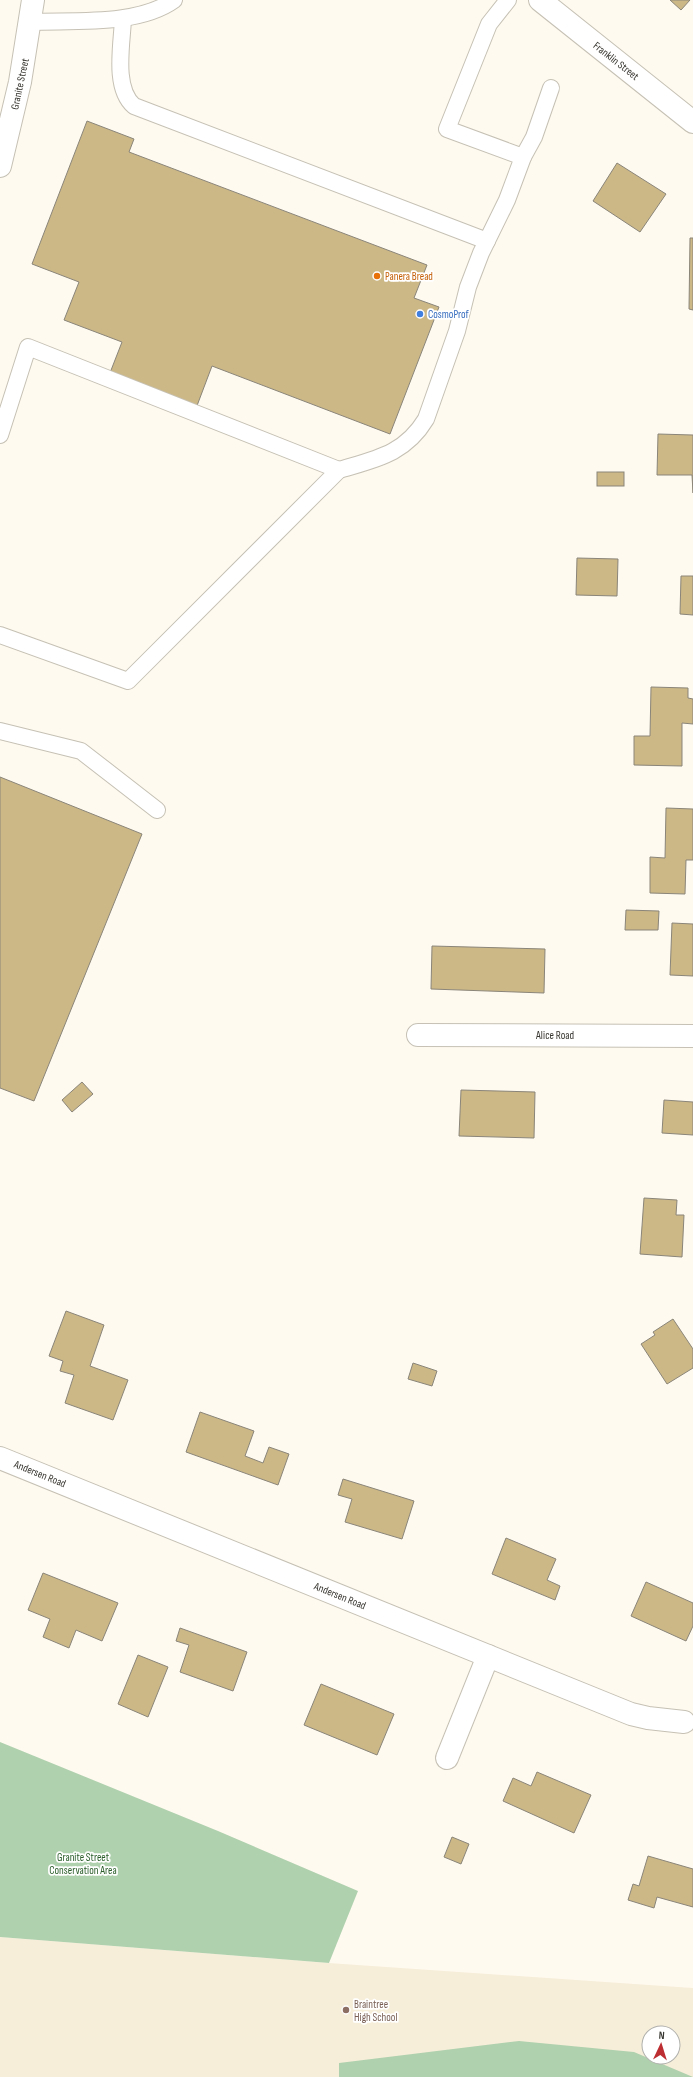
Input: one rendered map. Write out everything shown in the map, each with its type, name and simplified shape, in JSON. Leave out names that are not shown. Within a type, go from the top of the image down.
[{"type":"street","name":"Granite Street","points":[[0,166],[20,82],[33,0]]},
{"type":"street","name":"Franklin Street","points":[[540,0],[693,122]]},
{"type":"street","name":"Alice Road","points":[[418,1035],[693,1036]]},
{"type":"street","name":"Andersen Road","points":[[0,1458],[631,1714],[648,1718],[690,1723]]},
{"type":"street","points":[[447,1758],[488,1656]]},
{"type":"lane","points":[[30,22],[123,18],[154,11],[174,0]]},
{"type":"lane","points":[[508,0],[489,24],[447,128],[523,157]]},
{"type":"lane","points":[[123,18],[121,83],[126,98],[134,106],[487,241]]},
{"type":"lane","points":[[0,635],[128,681],[339,470],[389,454],[410,440],[426,419],[443,375],[457,331],[468,287],[487,241],[507,200],[523,157],[534,137],[551,88]]},
{"type":"lane","points":[[0,434],[28,347],[339,470]]},
{"type":"lane","points":[[0,731],[81,751],[157,810]]},
{"type":"shaded area","name":"Braintree High School","points":[[0,1937],[329,1963],[693,1988],[693,2077],[0,2077]]},
{"type":"green space","name":"Granite Street Conservation Area","points":[[0,1742],[218,1831],[358,1891],[329,1963],[0,1937]]},
{"type":"green space","points":[[519,2041],[634,2052],[641,2055],[641,2065],[665,2065],[693,2077],[339,2077],[339,2063]]},
{"type":"building","points":[[670,0],[690,0],[681,10]]},
{"type":"building","points":[[87,121],[134,139],[129,152],[427,265],[414,298],[439,307],[390,434],[212,366],[195,411],[108,378],[122,342],[64,320],[79,282],[32,264]]},
{"type":"building","points":[[617,163],[666,194],[640,232],[593,201]]},
{"type":"building","points":[[690,238],[693,238],[693,310],[689,309]]},
{"type":"building","points":[[658,434],[693,435],[693,493],[692,475],[657,475]]},
{"type":"building","points":[[597,472],[624,472],[624,486],[597,486]]},
{"type":"building","points":[[577,558],[618,559],[617,596],[576,595]]},
{"type":"building","points":[[681,576],[693,576],[693,615],[680,614]]},
{"type":"building","points":[[651,687],[688,688],[688,698],[693,699],[693,724],[682,723],[682,766],[634,765],[634,736],[650,736]]},
{"type":"building","points":[[0,777],[142,834],[34,1101],[0,1088]]},
{"type":"building","points":[[666,808],[693,809],[693,860],[686,860],[685,894],[650,893],[650,857],[665,858]]},
{"type":"building","points":[[626,910],[659,911],[658,930],[625,930]]},
{"type":"building","points":[[672,923],[693,924],[693,976],[670,975]]},
{"type":"building","points":[[432,946],[545,949],[544,993],[431,989]]},
{"type":"building","points":[[82,1082],[93,1094],[72,1112],[62,1100]]},
{"type":"building","points":[[461,1090],[535,1092],[534,1138],[459,1136]]},
{"type":"building","points":[[664,1100],[693,1102],[693,1135],[662,1133]]},
{"type":"building","points":[[644,1198],[677,1200],[676,1215],[684,1215],[682,1257],[640,1254]]},
{"type":"building","points":[[66,1311],[104,1325],[90,1366],[128,1380],[113,1420],[65,1403],[74,1375],[60,1371],[63,1361],[49,1356]]},
{"type":"building","points":[[673,1319],[693,1349],[693,1368],[667,1384],[641,1344],[655,1335],[653,1332]]},
{"type":"building","points":[[413,1363],[437,1371],[432,1386],[408,1379]]},
{"type":"building","points":[[200,1412],[254,1431],[245,1456],[263,1463],[269,1447],[289,1454],[278,1485],[186,1452]]},
{"type":"building","points":[[343,1479],[414,1501],[402,1539],[345,1522],[352,1499],[338,1495]]},
{"type":"building","points":[[506,1538],[556,1559],[547,1580],[560,1586],[555,1600],[492,1574]]},
{"type":"building","points":[[43,1573],[118,1603],[102,1641],[76,1630],[69,1648],[43,1637],[50,1619],[28,1610]]},
{"type":"building","points":[[646,1582],[693,1603],[693,1626],[686,1641],[631,1616]]},
{"type":"building","points":[[180,1628],[247,1652],[233,1691],[180,1672],[189,1645],[176,1641]]},
{"type":"building","points":[[138,1655],[168,1667],[148,1717],[118,1704]]},
{"type":"building","points":[[321,1684],[394,1714],[377,1755],[304,1725]]},
{"type":"building","points":[[537,1772],[591,1795],[574,1833],[503,1801],[513,1778],[531,1786]]},
{"type":"building","points":[[452,1837],[469,1844],[461,1864],[444,1857]]},
{"type":"building","points":[[648,1856],[693,1869],[693,1907],[657,1897],[654,1908],[628,1900],[633,1884],[639,1886]]},
{"type":"place","name":"Panera Bread","points":[[377,276]]},
{"type":"place","name":"CosmoProf","points":[[420,314]]},
{"type":"place","name":"Braintree High School","points":[[346,2010]]}]
